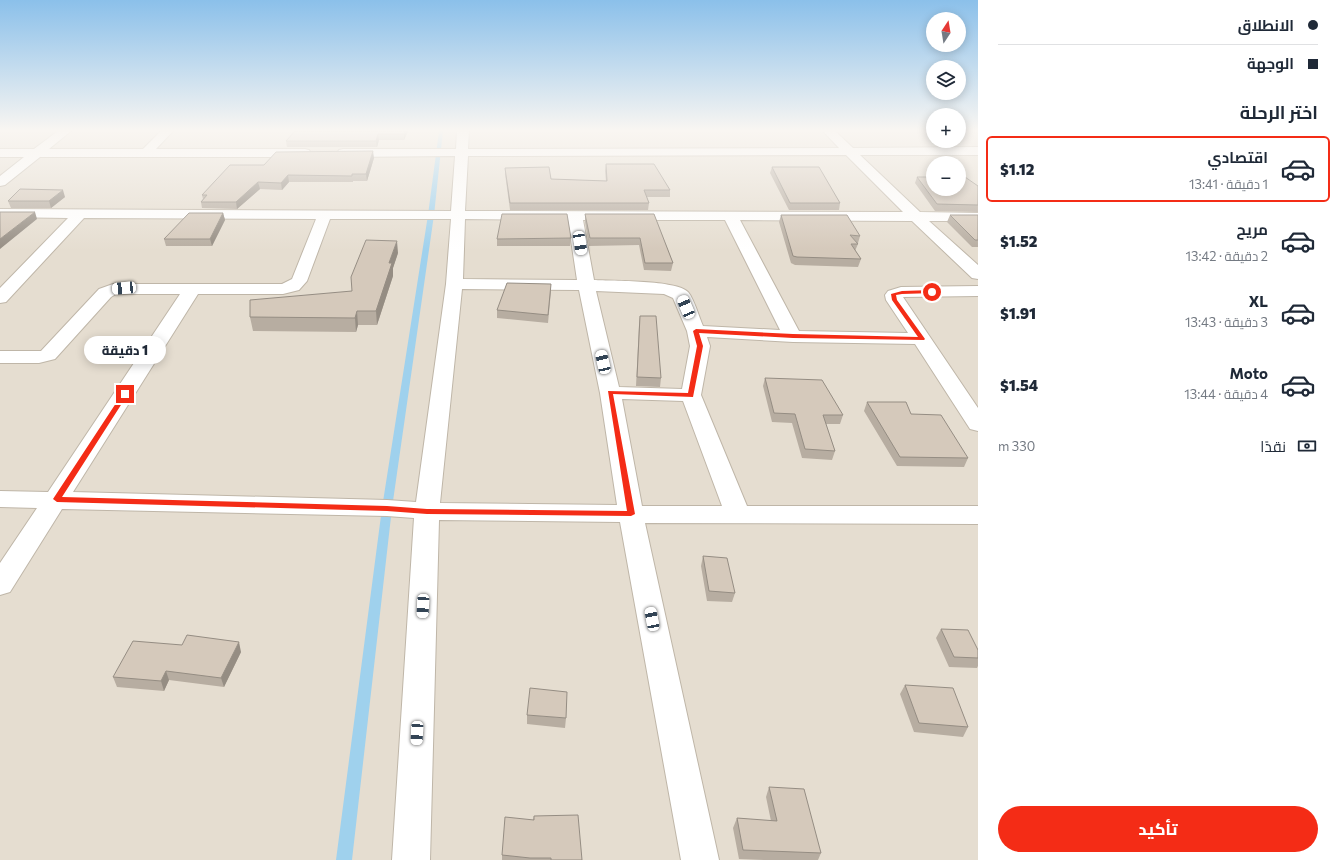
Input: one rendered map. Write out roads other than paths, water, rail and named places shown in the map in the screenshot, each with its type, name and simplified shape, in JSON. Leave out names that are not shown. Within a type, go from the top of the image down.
[{"type":"street","points":[[0,182],[14,171]]},
{"type":"street","points":[[411,860],[427,511],[454,284],[461,171]]},
{"type":"street","points":[[869,171],[978,274]]},
{"type":"street","points":[[0,213],[978,217]]},
{"type":"street","points":[[0,298],[80,213]]},
{"type":"street","points":[[0,357],[39,357],[48,355],[105,293],[113,289],[283,289],[293,286],[299,281],[325,214]]},
{"type":"street","points":[[575,215],[586,286],[610,392],[631,514],[700,860]]},
{"type":"street","points":[[730,216],[793,336]]},
{"type":"street","points":[[454,284],[664,288],[681,294],[696,331],[700,346],[691,395],[738,514]]},
{"type":"street","points":[[0,585],[193,288]]},
{"type":"street","points":[[978,291],[902,292],[894,294],[895,300],[978,424]]},
{"type":"street","points":[[696,331],[793,336],[922,339]]},
{"type":"street","points":[[610,392],[691,395]]},
{"type":"street","points":[[0,499],[57,499],[387,508],[427,511],[631,514],[978,515]]},
{"type":"waterway","points":[[344,860],[387,508],[436,171]]}]
